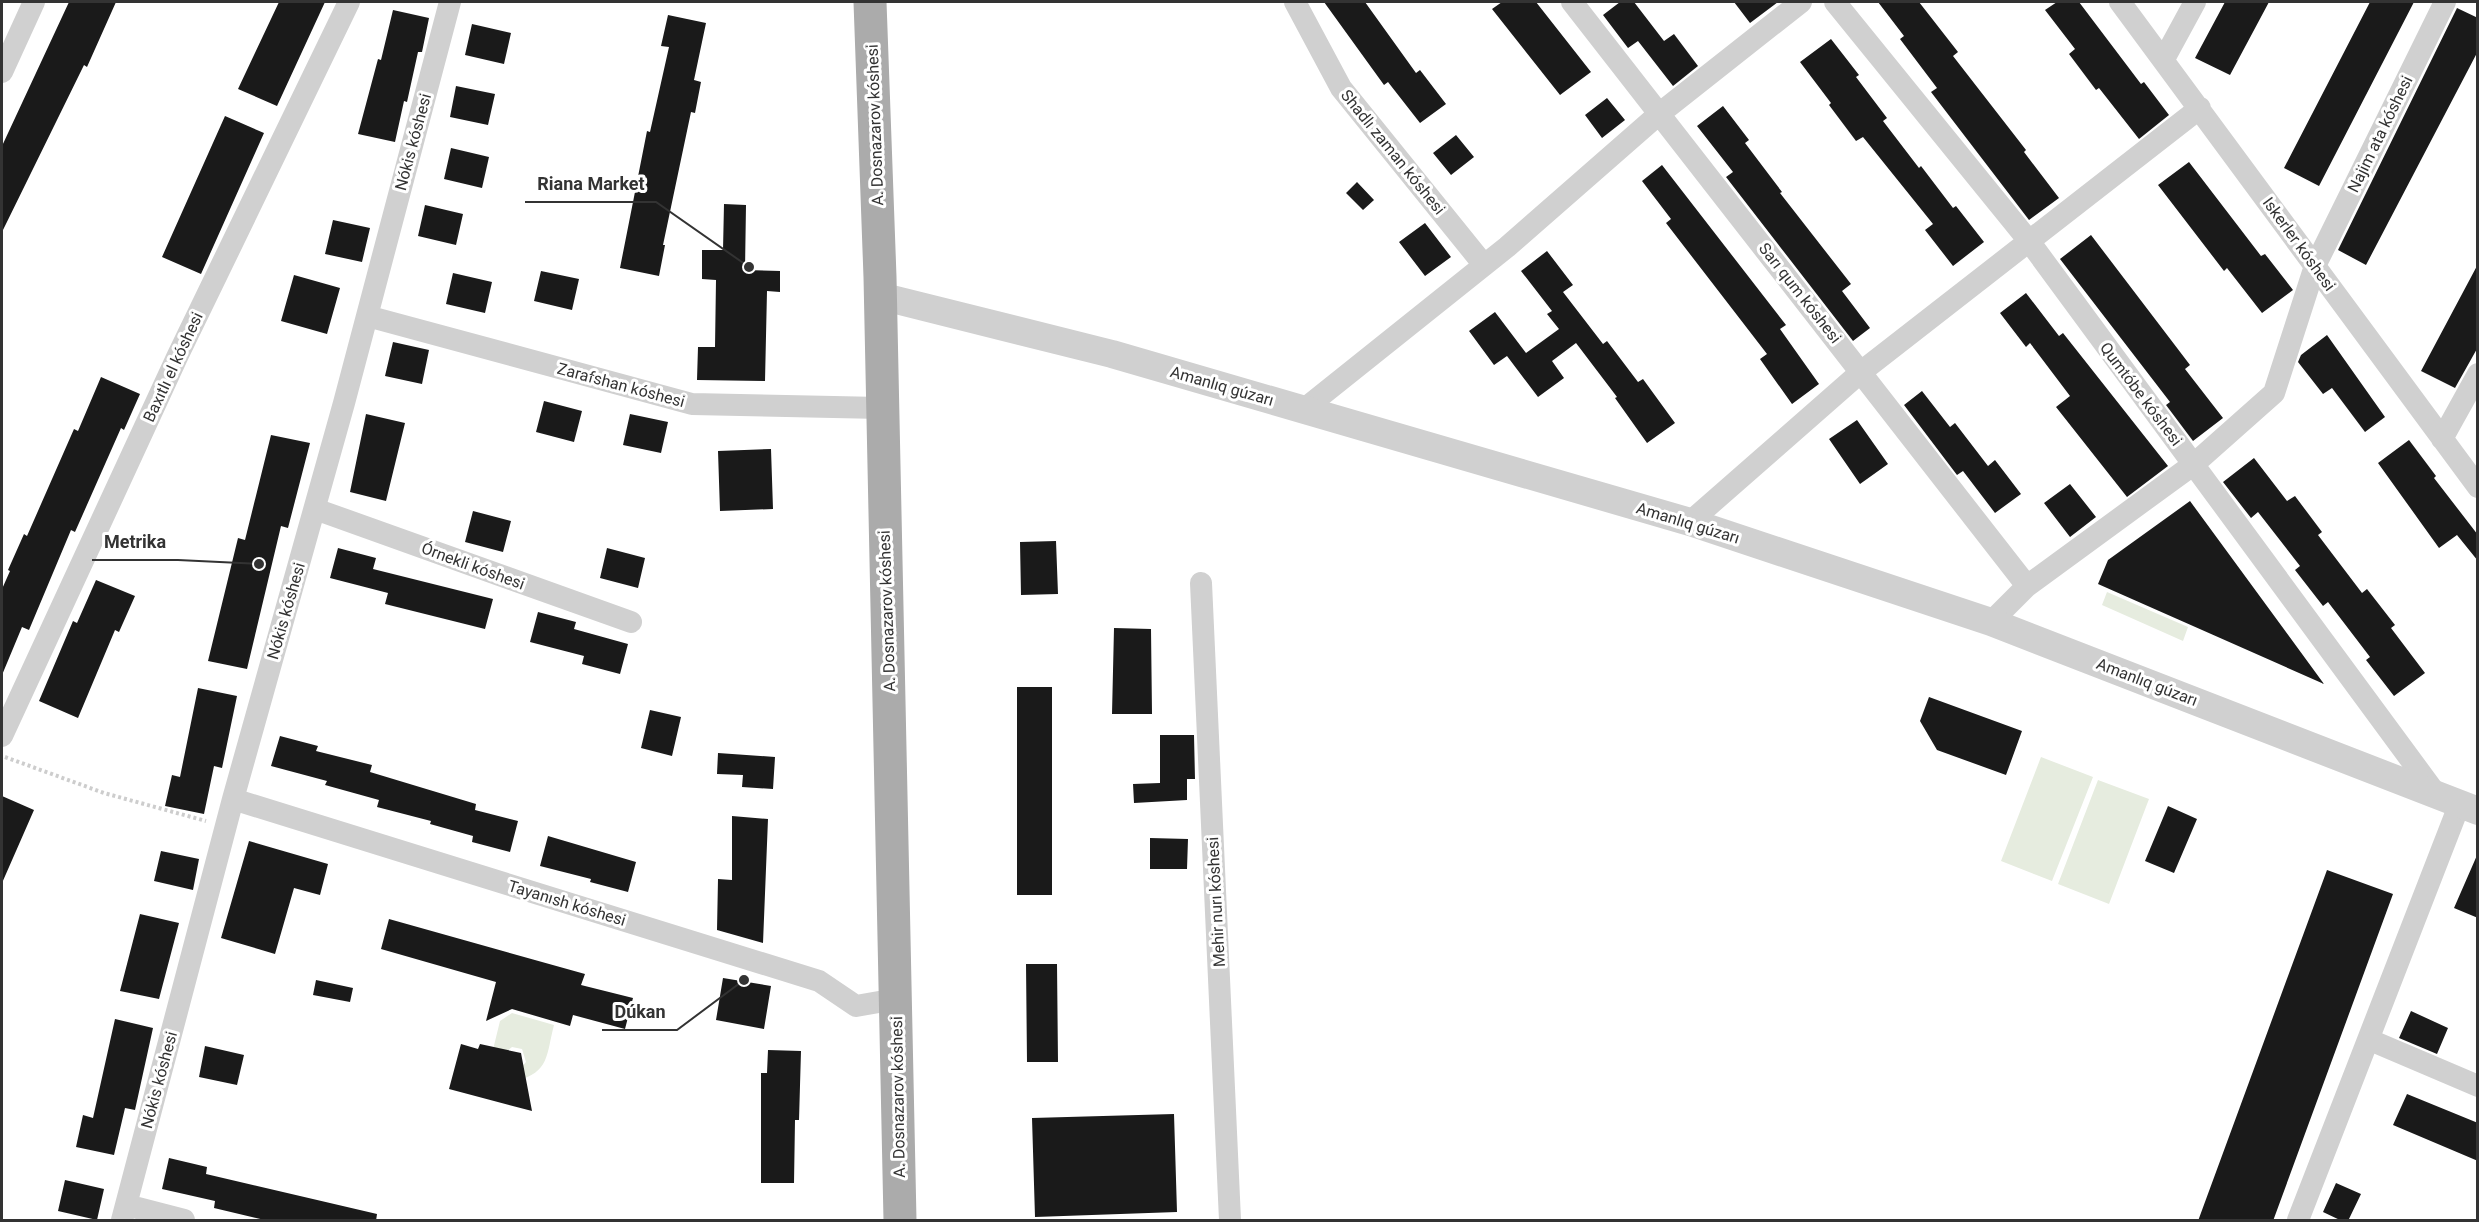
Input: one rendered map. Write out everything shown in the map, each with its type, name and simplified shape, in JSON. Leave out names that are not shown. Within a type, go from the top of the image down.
[{"type":"main road","name":"A. Dosnazarov kóshesi","points":[[870,2],[880,296],[900,1221]]},
{"type":"street","points":[[2,72],[34,2]]},
{"type":"street","name":"Baxıtlı el kóshesi","points":[[2,735],[183,344],[349,2]]},
{"type":"street","name":"Nókis kóshesi","points":[[124,1213],[233,799],[315,509],[450,2]]},
{"type":"street","name":"Shadlı zaman kóshesi","points":[[1295,2],[1341,88],[1484,265]]},
{"type":"street","name":"Sarı qum kóshesi","points":[[1572,2],[2027,586]]},
{"type":"street","points":[[1303,410],[1484,265],[1659,114],[1801,2]]},
{"type":"street","name":"Qumtóbe kóshesi","points":[[1836,2],[2029,241],[2194,464],[2458,803]]},
{"type":"street","name":"Iskerler kóshesi","points":[[2120,2],[2478,487]]},
{"type":"street","points":[[2164,59],[2195,2]]},
{"type":"street","name":"Najim ata kóshesi","points":[[1991,622],[2027,586],[2194,464],[2274,393],[2315,266],[2445,2]]},
{"type":"street","points":[[1690,522],[1862,372],[2200,108]]},
{"type":"street","name":"Amanlıq gúzarı","points":[[880,296],[1112,354],[1690,522],[1991,622],[2458,803]]},
{"type":"street","name":"Zarafshan kóshesi","points":[[367,316],[692,404],[881,408]]},
{"type":"street","points":[[2442,439],[2478,374]]},
{"type":"street","name":"Órnekli kóshesi","points":[[315,509],[631,622]]},
{"type":"street","name":"Mehir nurı kóshesi","points":[[1201,584],[1230,1221]]},
{"type":"street","name":"Tayanısh kóshesi","points":[[233,799],[819,981],[856,1006],[896,999]]},
{"type":"street","points":[[2298,1221],[2370,1040],[2458,803]]},
{"type":"street","points":[[2370,1040],[2478,1086]]},
{"type":"street","points":[[124,1213],[183,1221]]},
{"type":"path","points":[[2,755],[104,793],[226,826]]},
{"type":"shaded area","points":[[2107,592],[2188,627],[2183,641],[2102,605]]},
{"type":"shaded area","points":[[2041,757],[2093,777],[2052,881],[2001,861]]},
{"type":"shaded area","points":[[2098,780],[2149,799],[2109,904],[2058,884]]},
{"type":"shaded area","points":[[512,1013],[554,1025],[545,1061],[541,1067],[535,1073],[516,1081],[518,1071],[526,1062],[522,1049],[512,1047],[489,1066],[500,1021]]},
{"type":"building","points":[[69,2],[116,2],[87,67],[84,65],[2,232],[2,146]]},
{"type":"building","points":[[279,2],[325,2],[277,106],[238,89]]},
{"type":"building","points":[[1324,2],[1365,2],[1416,73],[1420,70],[1446,104],[1420,123],[1388,82],[1384,85]]},
{"type":"building","points":[[1502,2],[1536,2],[1591,72],[1560,95],[1492,9]]},
{"type":"building","points":[[1620,2],[1634,2],[1664,41],[1674,34],[1698,66],[1673,86],[1638,41],[1628,48],[1603,15]]},
{"type":"building","points":[[1734,2],[1778,2],[1750,23]]},
{"type":"building","points":[[1878,2],[1919,2],[1958,52],[1953,56],[2026,150],[2024,152],[2059,198],[2029,220],[1931,92],[1937,88],[1900,39],[1904,36]]},
{"type":"building","points":[[2057,2],[2079,2],[2141,84],[2144,82],[2169,115],[2139,139],[2099,88],[2096,90],[2069,54],[2075,49],[2045,10]]},
{"type":"building","points":[[2225,2],[2269,2],[2230,75],[2195,58]]},
{"type":"building","points":[[2370,2],[2414,2],[2319,186],[2284,168]]},
{"type":"building","points":[[2457,8],[2478,18],[2478,51],[2366,265],[2338,250]]},
{"type":"building","points":[[393,10],[429,18],[422,52],[418,52],[395,142],[358,134],[378,59],[381,60]]},
{"type":"building","points":[[668,15],[706,23],[694,80],[701,82],[695,113],[691,112],[663,245],[665,245],[659,276],[620,268],[647,131],[650,132],[669,47],[661,46]]},
{"type":"building","points":[[472,24],[511,33],[504,64],[465,55]]},
{"type":"building","points":[[1831,39],[1859,75],[1856,77],[1887,118],[1883,121],[1919,168],[1921,166],[1953,208],[1956,206],[1984,242],[1953,266],[1925,230],[1933,224],[1863,137],[1856,141],[1800,62]]},
{"type":"building","points":[[456,86],[495,94],[488,125],[450,117]]},
{"type":"building","points":[[1607,98],[1625,120],[1602,138],[1585,115]]},
{"type":"building","points":[[1723,106],[1749,140],[1745,143],[1782,192],[1780,193],[1851,284],[1842,291],[1870,328],[1853,341],[1726,177],[1733,172],[1697,126]]},
{"type":"building","points":[[225,116],[264,133],[201,274],[162,257]]},
{"type":"building","points":[[1456,135],[1474,157],[1451,175],[1433,153]]},
{"type":"building","points":[[451,148],[489,157],[482,188],[444,179]]},
{"type":"building","points":[[2189,162],[2261,256],[2265,254],[2293,290],[2262,313],[2227,268],[2224,271],[2158,185]]},
{"type":"building","points":[[1662,165],[1786,325],[1780,329],[1819,384],[1792,404],[1760,359],[1767,354],[1666,223],[1671,219],[1642,181]]},
{"type":"building","points":[[1357,182],[1374,200],[1363,210],[1346,193]]},
{"type":"building","points":[[724,204],[746,205],[745,270],[780,271],[780,292],[767,291],[765,381],[697,380],[698,347],[715,347],[716,280],[702,279],[702,250],[723,250]]},
{"type":"building","points":[[425,205],[463,214],[456,245],[418,236]]},
{"type":"building","points":[[333,220],[370,228],[362,262],[325,254]]},
{"type":"building","points":[[1425,223],[1451,257],[1425,276],[1399,242]]},
{"type":"building","points":[[2091,235],[2190,365],[2185,369],[2223,418],[2193,441],[2166,405],[2170,402],[2060,259]]},
{"type":"building","points":[[1547,251],[1573,285],[1563,292],[1603,344],[1607,341],[1638,382],[1643,379],[1675,423],[1647,443],[1615,398],[1617,397],[1576,343],[1552,361],[1564,378],[1538,397],[1507,356],[1494,365],[1469,331],[1495,312],[1526,353],[1559,329],[1547,314],[1552,311],[1521,271]]},
{"type":"building","points":[[2478,264],[2478,347],[2455,388],[2421,371]]},
{"type":"building","points":[[541,271],[579,279],[572,310],[534,301]]},
{"type":"building","points":[[453,273],[492,282],[485,313],[446,304]]},
{"type":"building","points":[[294,275],[340,288],[327,334],[281,321]]},
{"type":"building","points":[[2026,293],[2059,336],[2063,333],[2168,466],[2127,497],[2056,407],[2070,396],[2030,343],[2026,347],[2000,313]]},
{"type":"building","points":[[2327,335],[2385,417],[2365,432],[2332,388],[2323,394],[2298,362],[2301,355]]},
{"type":"building","points":[[393,342],[429,350],[422,384],[385,376]]},
{"type":"building","points":[[101,377],[140,394],[124,430],[121,428],[75,532],[71,530],[29,630],[22,627],[2,675],[2,589],[10,571],[8,570],[24,534],[27,536],[74,429],[78,431]]},
{"type":"building","points":[[1922,391],[1950,427],[1955,423],[1988,466],[1995,460],[2021,494],[1995,513],[1963,471],[1957,475],[1904,405]]},
{"type":"building","points":[[544,401],[582,411],[574,442],[536,432]]},
{"type":"building","points":[[366,414],[405,423],[386,501],[350,492]]},
{"type":"building","points":[[630,414],[668,422],[661,453],[623,445]]},
{"type":"building","points":[[1857,420],[1888,464],[1860,484],[1829,439]]},
{"type":"building","points":[[271,435],[310,443],[288,528],[281,526],[247,669],[208,661],[238,538],[245,540]]},
{"type":"building","points":[[2409,440],[2436,476],[2434,478],[2478,535],[2478,561],[2457,535],[2439,548],[2378,463]]},
{"type":"building","points":[[771,449],[773,509],[720,511],[718,451]]},
{"type":"building","points":[[2254,458],[2287,501],[2295,496],[2322,532],[2318,535],[2362,593],[2367,589],[2395,625],[2391,628],[2425,673],[2394,696],[2366,660],[2370,657],[2328,602],[2323,606],[2295,570],[2300,566],[2258,512],[2251,518],[2223,482]]},
{"type":"building","points":[[2070,484],[2096,517],[2070,537],[2044,503]]},
{"type":"building","points":[[2190,501],[2324,684],[2098,584],[2108,560]]},
{"type":"building","points":[[473,511],[511,521],[503,552],[465,542]]},
{"type":"building","points":[[1056,541],[1058,594],[1021,595],[1020,542]]},
{"type":"building","points":[[338,548],[376,558],[373,569],[493,599],[485,629],[385,604],[388,593],[330,578]]},
{"type":"building","points":[[607,548],[645,558],[638,588],[600,578]]},
{"type":"building","points":[[96,580],[135,596],[119,632],[115,630],[78,718],[39,701],[73,621],[77,623]]},
{"type":"building","points":[[538,612],[576,622],[574,629],[628,644],[620,674],[582,664],[584,656],[530,642]]},
{"type":"building","points":[[1114,628],[1151,629],[1152,714],[1112,714]]},
{"type":"building","points":[[1017,687],[1052,687],[1052,895],[1017,895]]},
{"type":"building","points":[[198,688],[237,696],[222,768],[214,766],[204,814],[165,806],[172,775],[180,777]]},
{"type":"building","points":[[1929,697],[2022,731],[2006,775],[1937,750],[1920,721]]},
{"type":"building","points":[[650,710],[681,717],[672,756],[641,748]]},
{"type":"building","points":[[1160,735],[1194,735],[1195,779],[1187,779],[1187,800],[1134,803],[1133,784],[1160,783]]},
{"type":"building","points":[[280,736],[318,746],[316,751],[372,765],[370,772],[476,804],[475,810],[518,821],[510,852],[472,842],[473,836],[430,824],[431,821],[377,807],[379,800],[325,785],[327,781],[271,766]]},
{"type":"building","points":[[718,753],[775,757],[773,789],[742,787],[743,775],[717,774]]},
{"type":"building","points":[[2,796],[34,810],[2,883]]},
{"type":"building","points":[[2168,806],[2197,819],[2174,873],[2145,861]]},
{"type":"building","points":[[732,816],[768,819],[763,943],[717,930],[718,879],[732,880]]},
{"type":"building","points":[[548,836],[636,862],[628,892],[590,882],[591,879],[540,866]]},
{"type":"building","points":[[1150,838],[1188,839],[1187,869],[1150,869]]},
{"type":"building","points":[[249,841],[328,864],[320,895],[294,888],[275,954],[221,938]]},
{"type":"building","points":[[161,851],[199,859],[193,890],[154,881]]},
{"type":"building","points":[[2478,853],[2478,918],[2454,908]]},
{"type":"building","points":[[2327,870],[2393,894],[2273,1221],[2198,1221]]},
{"type":"building","points":[[140,914],[179,923],[159,999],[120,991]]},
{"type":"building","points":[[389,919],[585,974],[581,985],[633,998],[625,1029],[573,1015],[570,1026],[512,1009],[486,1021],[496,982],[381,949]]},
{"type":"building","points":[[1026,964],[1057,964],[1058,1062],[1027,1062]]},
{"type":"building","points":[[723,978],[771,986],[764,1029],[716,1020]]},
{"type":"building","points":[[316,980],[353,988],[350,1002],[313,995]]},
{"type":"building","points":[[2411,1011],[2448,1028],[2437,1054],[2399,1038]]},
{"type":"building","points":[[115,1019],[153,1028],[135,1110],[125,1108],[114,1155],[76,1147],[83,1115],[93,1118]]},
{"type":"building","points":[[461,1044],[478,1049],[480,1044],[521,1053],[532,1111],[449,1089]]},
{"type":"building","points":[[205,1046],[244,1055],[237,1085],[199,1077]]},
{"type":"building","points":[[768,1050],[801,1051],[799,1120],[795,1120],[794,1183],[761,1183],[761,1073],[767,1073]]},
{"type":"building","points":[[2407,1094],[2478,1123],[2478,1161],[2393,1125]]},
{"type":"building","points":[[1174,1114],[1177,1212],[1035,1217],[1032,1118]]},
{"type":"building","points":[[169,1158],[207,1167],[206,1174],[377,1214],[376,1221],[269,1221],[214,1208],[215,1201],[162,1189]]},
{"type":"building","points":[[65,1180],[104,1189],[97,1220],[58,1211]]},
{"type":"building","points":[[2336,1183],[2361,1194],[2348,1221],[2342,1221],[2323,1212]]},
{"type":"place","name":"Riana Market","points":[[749,267]]},
{"type":"place","name":"Metrika","points":[[259,564]]},
{"type":"place","name":"Dúkan","points":[[744,980]]}]
